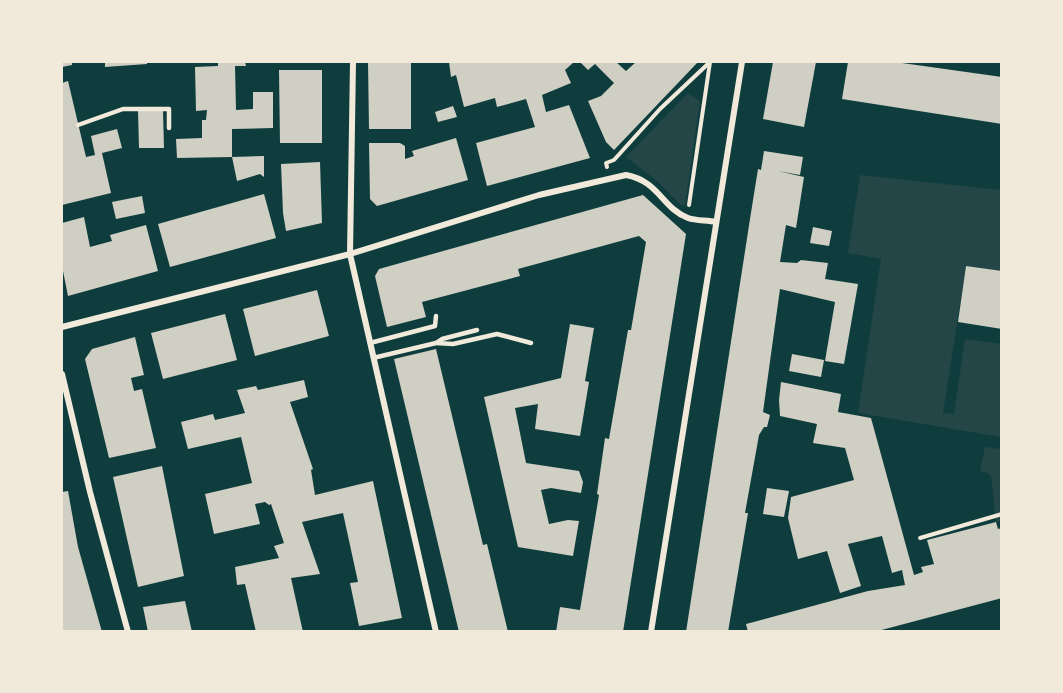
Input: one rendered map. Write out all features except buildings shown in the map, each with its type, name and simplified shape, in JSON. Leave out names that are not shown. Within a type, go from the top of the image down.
[{"type":"street","points":[[353,62],[350,254],[436,632]]},
{"type":"street","points":[[651,632],[740,63]]},
{"type":"street","points":[[62,327],[350,254],[539,195],[626,175],[639,177],[655,188],[674,208],[688,218],[716,222]]},
{"type":"street","points":[[62,374],[90,492],[128,632]]},
{"type":"lane","points":[[78,124],[123,109],[169,109],[169,128]]},
{"type":"lane","points":[[369,343],[435,327],[436,316]]},
{"type":"lane","points":[[436,343],[442,339],[477,330]]},
{"type":"lane","points":[[373,358],[436,343],[453,344],[497,334],[531,343]]},
{"type":"path","points":[[611,178],[606,164],[614,160],[660,109],[710,62]]},
{"type":"path","points":[[688,218],[710,62]]},
{"type":"path","points":[[920,538],[1002,514]]},
{"type":"shaded area","points":[[688,93],[700,101],[685,206],[626,157]]},
{"type":"shaded area","points":[[860,175],[1001,190],[1001,271],[966,266],[943,413],[954,414],[965,339],[1001,344],[1001,437],[858,413],[881,259],[848,253]]},
{"type":"shaded area","points":[[985,447],[1001,449],[1001,521],[996,522],[991,476],[980,471]]}]
